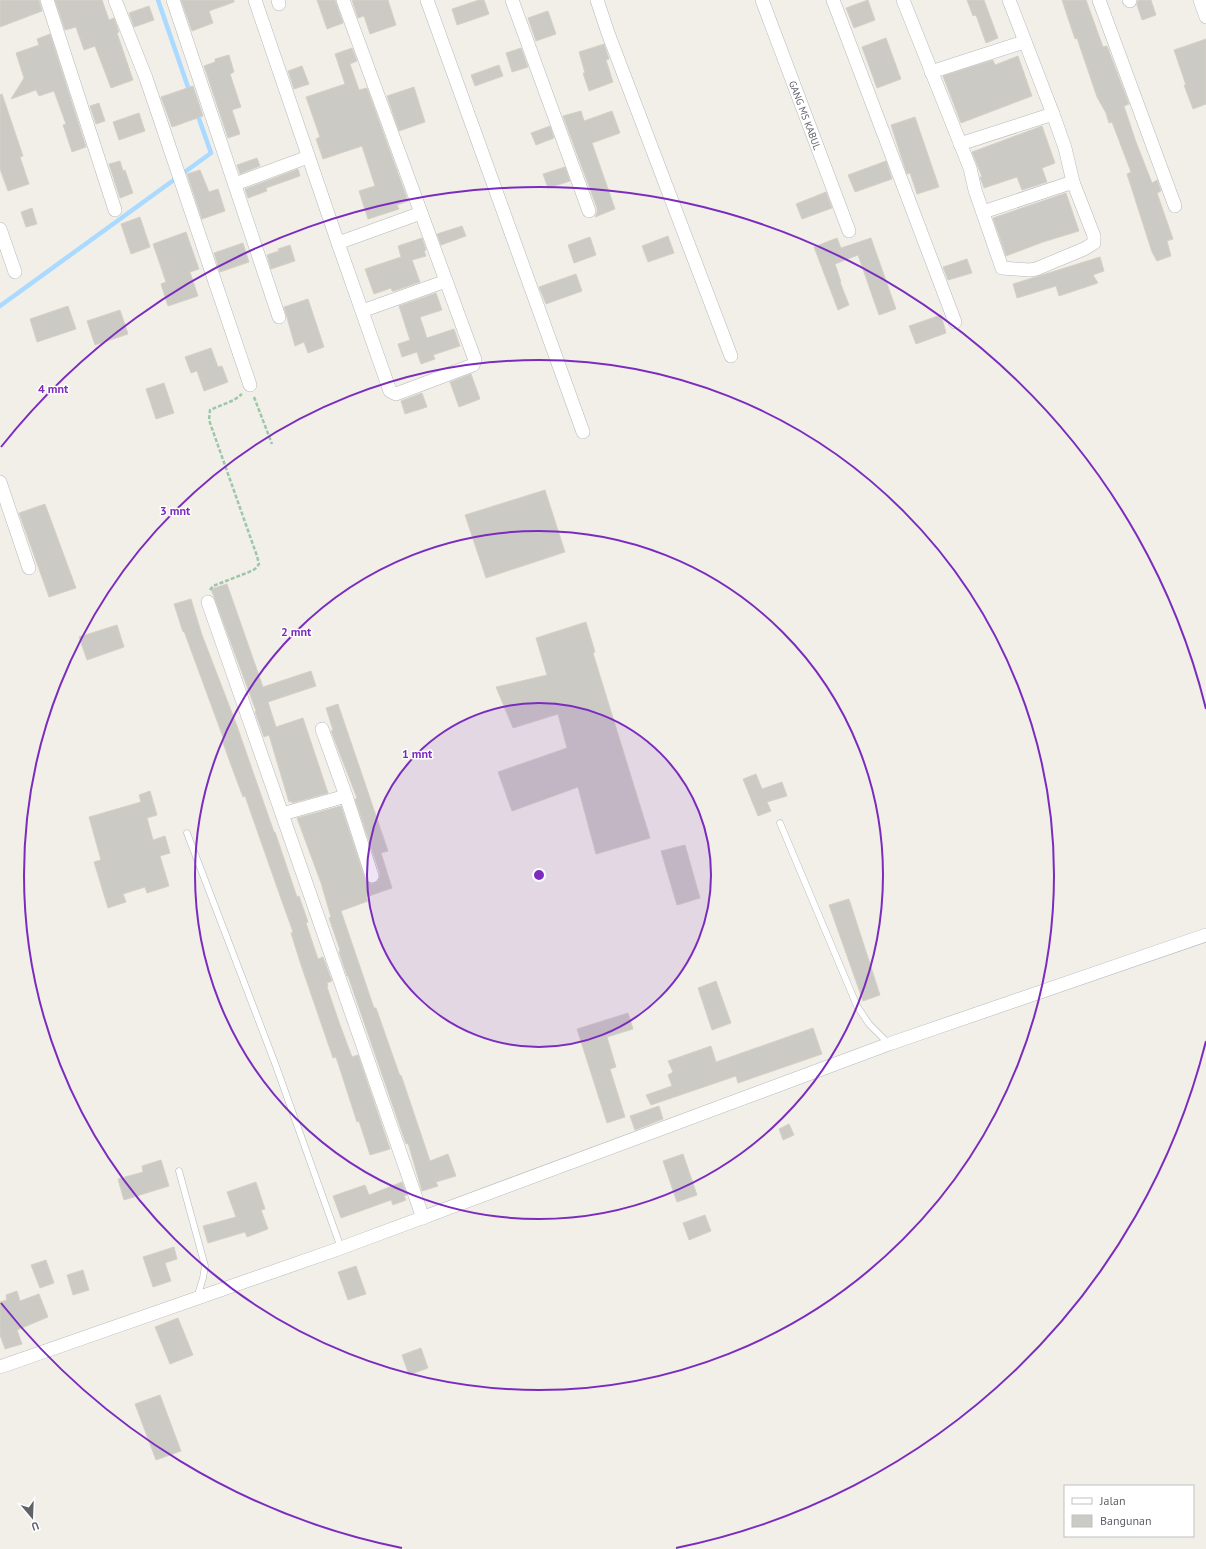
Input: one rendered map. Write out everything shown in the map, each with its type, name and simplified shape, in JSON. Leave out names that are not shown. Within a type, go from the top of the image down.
[{"type":"street","points":[[47,0],[115,210]]},
{"type":"street","points":[[114,0],[146,78],[250,385]]},
{"type":"street","points":[[173,0],[279,317]]},
{"type":"street","points":[[255,0],[390,391],[396,394],[473,365],[475,360],[343,0]]},
{"type":"street","points":[[427,0],[583,432]]},
{"type":"street","points":[[512,0],[589,211]]},
{"type":"street","points":[[597,0],[608,33],[731,356]]},
{"type":"street","name":"GANG MS KABUL","points":[[762,0],[848,231]]},
{"type":"street","points":[[833,0],[955,322]]},
{"type":"street","points":[[903,0],[970,168],[975,190],[1002,268],[1029,270],[1036,269],[1084,249],[1094,243],[1094,236],[1074,182],[1065,148],[1053,114],[1009,0]]},
{"type":"street","points":[[1099,0],[1175,206]]},
{"type":"street","points":[[1200,0],[1206,17]]},
{"type":"street","points":[[931,72],[1024,42]]},
{"type":"street","points":[[960,144],[1053,114]]},
{"type":"street","points":[[235,184],[308,157]]},
{"type":"street","points":[[983,212],[1074,182]]},
{"type":"street","points":[[338,243],[421,214]]},
{"type":"street","points":[[0,228],[15,272]]},
{"type":"street","points":[[362,310],[446,281]]},
{"type":"street","points":[[0,482],[29,568]]},
{"type":"street","points":[[208,602],[424,1218]]},
{"type":"street","points":[[322,729],[372,876]]},
{"type":"street","points":[[282,814],[346,796]]},
{"type":"street","points":[[0,1367],[424,1218],[889,1044],[1206,936]]},
{"type":"lane","points":[[780,823],[856,1006],[869,1024],[889,1044]]},
{"type":"lane","points":[[188,833],[341,1248]]},
{"type":"lane","points":[[179,1170],[205,1266],[204,1278],[196,1299]]},
{"type":"path","points":[[208,602],[209,592],[213,586],[255,570],[259,564],[209,416],[210,410],[234,400],[250,385],[272,444]]},
{"type":"building","points":[[0,0],[39,0],[42,11],[0,27]]},
{"type":"building","points":[[55,0],[102,0],[109,20],[114,18],[119,32],[117,33],[133,80],[111,88],[95,46],[84,50],[76,27],[65,30]]},
{"type":"building","points":[[181,0],[234,0],[234,2],[209,11],[213,23],[192,31]]},
{"type":"building","points":[[317,0],[335,0],[343,23],[327,29]]},
{"type":"building","points":[[352,0],[388,0],[396,25],[370,34],[364,16],[358,18]]},
{"type":"building","points":[[479,0],[484,0],[489,14],[457,25],[452,9]]},
{"type":"building","points":[[868,0],[875,20],[854,28],[846,8]]},
{"type":"building","points":[[967,0],[984,0],[998,38],[986,43],[976,15],[973,16]]},
{"type":"building","points":[[1062,0],[1086,0],[1103,47],[1107,46],[1129,104],[1124,106],[1136,142],[1152,183],[1157,180],[1161,191],[1157,193],[1173,239],[1167,241],[1171,256],[1157,261],[1152,252],[1127,174],[1131,172],[1112,122],[1109,123],[1106,113],[1097,97],[1077,38],[1075,39]]},
{"type":"building","points":[[1138,0],[1151,0],[1156,15],[1142,20],[1137,5]]},
{"type":"building","points":[[149,6],[154,20],[134,27],[129,13]]},
{"type":"building","points":[[548,11],[556,34],[536,41],[528,18]]},
{"type":"building","points":[[50,34],[86,147],[72,152],[63,125],[66,124],[54,91],[39,96],[36,90],[11,99],[24,78],[16,53],[39,45],[37,39]]},
{"type":"building","points":[[886,38],[901,79],[877,88],[862,47]]},
{"type":"building","points":[[1206,39],[1206,104],[1193,109],[1184,85],[1186,85],[1174,50]]},
{"type":"building","points":[[604,44],[609,59],[606,60],[613,82],[589,91],[583,73],[585,73],[579,52]]},
{"type":"building","points":[[352,48],[357,61],[350,64],[359,90],[367,88],[408,201],[397,205],[399,209],[368,219],[359,191],[375,186],[362,146],[323,159],[316,139],[320,137],[306,97],[345,84],[335,54]]},
{"type":"building","points":[[521,48],[528,67],[512,72],[506,53]]},
{"type":"building","points":[[229,55],[234,72],[230,74],[241,107],[232,110],[240,134],[228,138],[204,66],[215,62],[215,59]]},
{"type":"building","points":[[1018,56],[1032,96],[961,123],[943,76],[993,60],[995,65]]},
{"type":"building","points":[[499,65],[503,76],[475,86],[471,75]]},
{"type":"building","points":[[302,66],[309,84],[294,89],[288,71]]},
{"type":"building","points":[[193,86],[203,116],[172,127],[161,97]]},
{"type":"building","points":[[414,87],[425,122],[399,131],[387,96]]},
{"type":"building","points":[[2,94],[23,156],[20,157],[29,184],[8,191],[0,169],[0,95]]},
{"type":"building","points":[[99,103],[105,121],[96,124],[90,106]]},
{"type":"building","points":[[581,111],[584,121],[612,111],[620,133],[592,143],[615,209],[595,217],[597,208],[563,116]]},
{"type":"building","points":[[139,113],[145,131],[119,140],[113,122]]},
{"type":"building","points":[[915,117],[939,187],[917,194],[910,173],[907,174],[891,125]]},
{"type":"building","points":[[550,126],[554,138],[536,145],[531,133]]},
{"type":"building","points":[[1042,126],[1055,163],[1042,168],[1047,182],[1022,190],[1017,177],[984,188],[980,177],[982,177],[972,152]]},
{"type":"building","points":[[257,158],[260,166],[240,174],[237,165]]},
{"type":"building","points":[[120,161],[123,171],[125,170],[133,193],[120,198],[109,164]]},
{"type":"building","points":[[886,161],[892,179],[855,192],[848,175]]},
{"type":"building","points":[[565,167],[570,181],[548,188],[543,174]]},
{"type":"building","points":[[298,169],[300,176],[266,188],[267,191],[248,198],[245,189]]},
{"type":"building","points":[[200,170],[209,192],[218,189],[225,211],[202,219],[187,174]]},
{"type":"building","points":[[826,192],[832,208],[802,219],[796,204]]},
{"type":"building","points":[[1066,193],[1079,231],[1043,242],[1006,256],[993,218]]},
{"type":"building","points":[[32,208],[37,224],[26,227],[21,212]]},
{"type":"building","points":[[140,217],[150,247],[131,254],[121,224]]},
{"type":"building","points":[[462,226],[466,236],[441,245],[437,234]]},
{"type":"building","points":[[186,232],[199,269],[190,272],[198,296],[168,306],[161,284],[166,282],[153,244]]},
{"type":"building","points":[[668,236],[674,253],[648,262],[642,246]]},
{"type":"building","points":[[590,237],[596,255],[574,263],[568,245]]},
{"type":"building","points":[[422,238],[426,250],[424,251],[426,256],[412,260],[420,282],[394,291],[392,291],[391,288],[374,294],[365,269],[401,257],[398,246]]},
{"type":"building","points":[[837,238],[841,248],[871,238],[896,309],[879,315],[858,255],[835,264],[849,305],[838,310],[814,247]]},
{"type":"building","points":[[243,243],[249,262],[220,272],[214,253]]},
{"type":"building","points":[[290,245],[295,261],[271,269],[267,255]]},
{"type":"building","points":[[1100,257],[1104,271],[1093,275],[1098,283],[1059,296],[1056,286],[1017,298],[1013,284]]},
{"type":"building","points":[[967,259],[972,273],[948,280],[943,267]]},
{"type":"building","points":[[576,274],[582,291],[546,304],[539,287]]},
{"type":"building","points":[[436,293],[442,310],[420,317],[427,338],[454,329],[460,346],[433,355],[435,359],[421,364],[417,352],[402,357],[398,344],[410,340],[399,306]]},
{"type":"building","points":[[308,299],[324,347],[308,353],[304,342],[295,346],[284,307]]},
{"type":"building","points":[[68,306],[76,329],[37,342],[30,319]]},
{"type":"building","points":[[120,310],[128,334],[95,345],[87,321]]},
{"type":"building","points":[[941,315],[946,333],[916,344],[909,326]]},
{"type":"building","points":[[211,348],[218,367],[222,366],[228,382],[204,391],[197,371],[191,373],[185,357]]},
{"type":"building","points":[[471,374],[480,399],[459,407],[450,382]]},
{"type":"building","points":[[164,383],[174,413],[156,419],[146,389]]},
{"type":"building","points":[[422,393],[427,407],[405,414],[401,401]]},
{"type":"building","points":[[545,490],[565,552],[486,578],[465,515]]},
{"type":"building","points":[[45,504],[76,588],[49,597],[19,513]]},
{"type":"building","points":[[227,584],[263,687],[311,671],[316,686],[268,702],[276,727],[303,718],[328,793],[292,803],[291,801],[289,802],[269,735],[264,737],[255,712],[256,711],[211,589]]},
{"type":"building","points":[[191,599],[202,635],[237,726],[297,897],[299,896],[318,959],[323,957],[332,981],[327,983],[327,987],[340,1025],[352,1057],[358,1055],[390,1149],[370,1155],[359,1121],[357,1122],[336,1057],[333,1058],[301,965],[291,933],[293,932],[245,796],[243,797],[231,765],[222,740],[224,740],[184,631],[183,632],[174,604]]},
{"type":"building","points":[[586,622],[595,652],[593,653],[650,838],[596,854],[578,787],[512,811],[498,772],[567,748],[558,714],[513,728],[496,687],[547,675],[536,638]]},
{"type":"building","points":[[117,625],[124,647],[87,660],[79,637]]},
{"type":"building","points":[[338,704],[388,851],[381,853],[392,888],[366,897],[368,901],[341,911],[374,1008],[376,1008],[400,1076],[401,1075],[430,1161],[448,1154],[456,1176],[436,1182],[438,1186],[422,1191],[408,1143],[406,1144],[347,976],[329,918],[331,917],[321,883],[297,818],[341,806],[365,879],[371,884],[378,881],[380,874],[355,799],[357,798],[331,731],[333,730],[326,708]]},
{"type":"building","points":[[756,774],[762,789],[782,782],[787,796],[767,802],[771,811],[758,816],[743,779]]},
{"type":"building","points":[[150,791],[157,815],[147,818],[153,840],[165,836],[170,853],[160,856],[169,886],[147,893],[145,887],[123,894],[126,902],[108,908],[94,862],[101,860],[89,817],[141,802],[139,795]]},
{"type":"building","points":[[685,845],[700,898],[677,905],[661,851]]},
{"type":"building","points":[[849,899],[880,995],[863,1001],[829,905]]},
{"type":"building","points":[[716,981],[731,1023],[712,1030],[698,988]]},
{"type":"building","points":[[628,1013],[633,1029],[607,1037],[616,1067],[610,1069],[625,1117],[607,1123],[577,1029]]},
{"type":"building","points":[[813,1028],[822,1054],[738,1083],[736,1076],[651,1105],[646,1095],[672,1086],[668,1075],[673,1072],[668,1061],[711,1046],[716,1062]]},
{"type":"building","points":[[659,1106],[663,1119],[635,1130],[630,1116]]},
{"type":"building","points":[[789,1124],[794,1135],[783,1140],[779,1129]]},
{"type":"building","points":[[683,1154],[697,1195],[677,1202],[663,1161]]},
{"type":"building","points":[[161,1160],[169,1186],[124,1200],[118,1179],[143,1172],[142,1166]]},
{"type":"building","points":[[256,1182],[265,1209],[261,1210],[268,1229],[247,1237],[245,1232],[208,1243],[203,1226],[236,1217],[227,1192]]},
{"type":"building","points":[[402,1182],[407,1195],[404,1196],[406,1200],[393,1205],[391,1200],[341,1218],[333,1196],[365,1185],[369,1195]]},
{"type":"building","points":[[705,1215],[711,1231],[689,1240],[683,1223]]},
{"type":"building","points":[[174,1247],[177,1259],[165,1263],[171,1281],[153,1287],[143,1257]]},
{"type":"building","points":[[46,1260],[54,1283],[40,1288],[31,1265]]},
{"type":"building","points":[[356,1266],[366,1294],[348,1300],[338,1272]]},
{"type":"building","points":[[83,1270],[89,1290],[73,1295],[67,1275]]},
{"type":"building","points":[[17,1291],[20,1301],[39,1294],[48,1317],[17,1330],[22,1344],[5,1349],[0,1335],[0,1302],[7,1300],[6,1295]]},
{"type":"building","points":[[178,1318],[193,1355],[170,1364],[155,1327]]},
{"type":"building","points":[[421,1348],[428,1368],[409,1375],[402,1355]]},
{"type":"building","points":[[160,1395],[181,1451],[156,1460],[135,1404]]},
{"type":"waterway","points":[[158,0],[190,93]]},
{"type":"waterway","points":[[0,306],[211,153],[197,113]]}]
